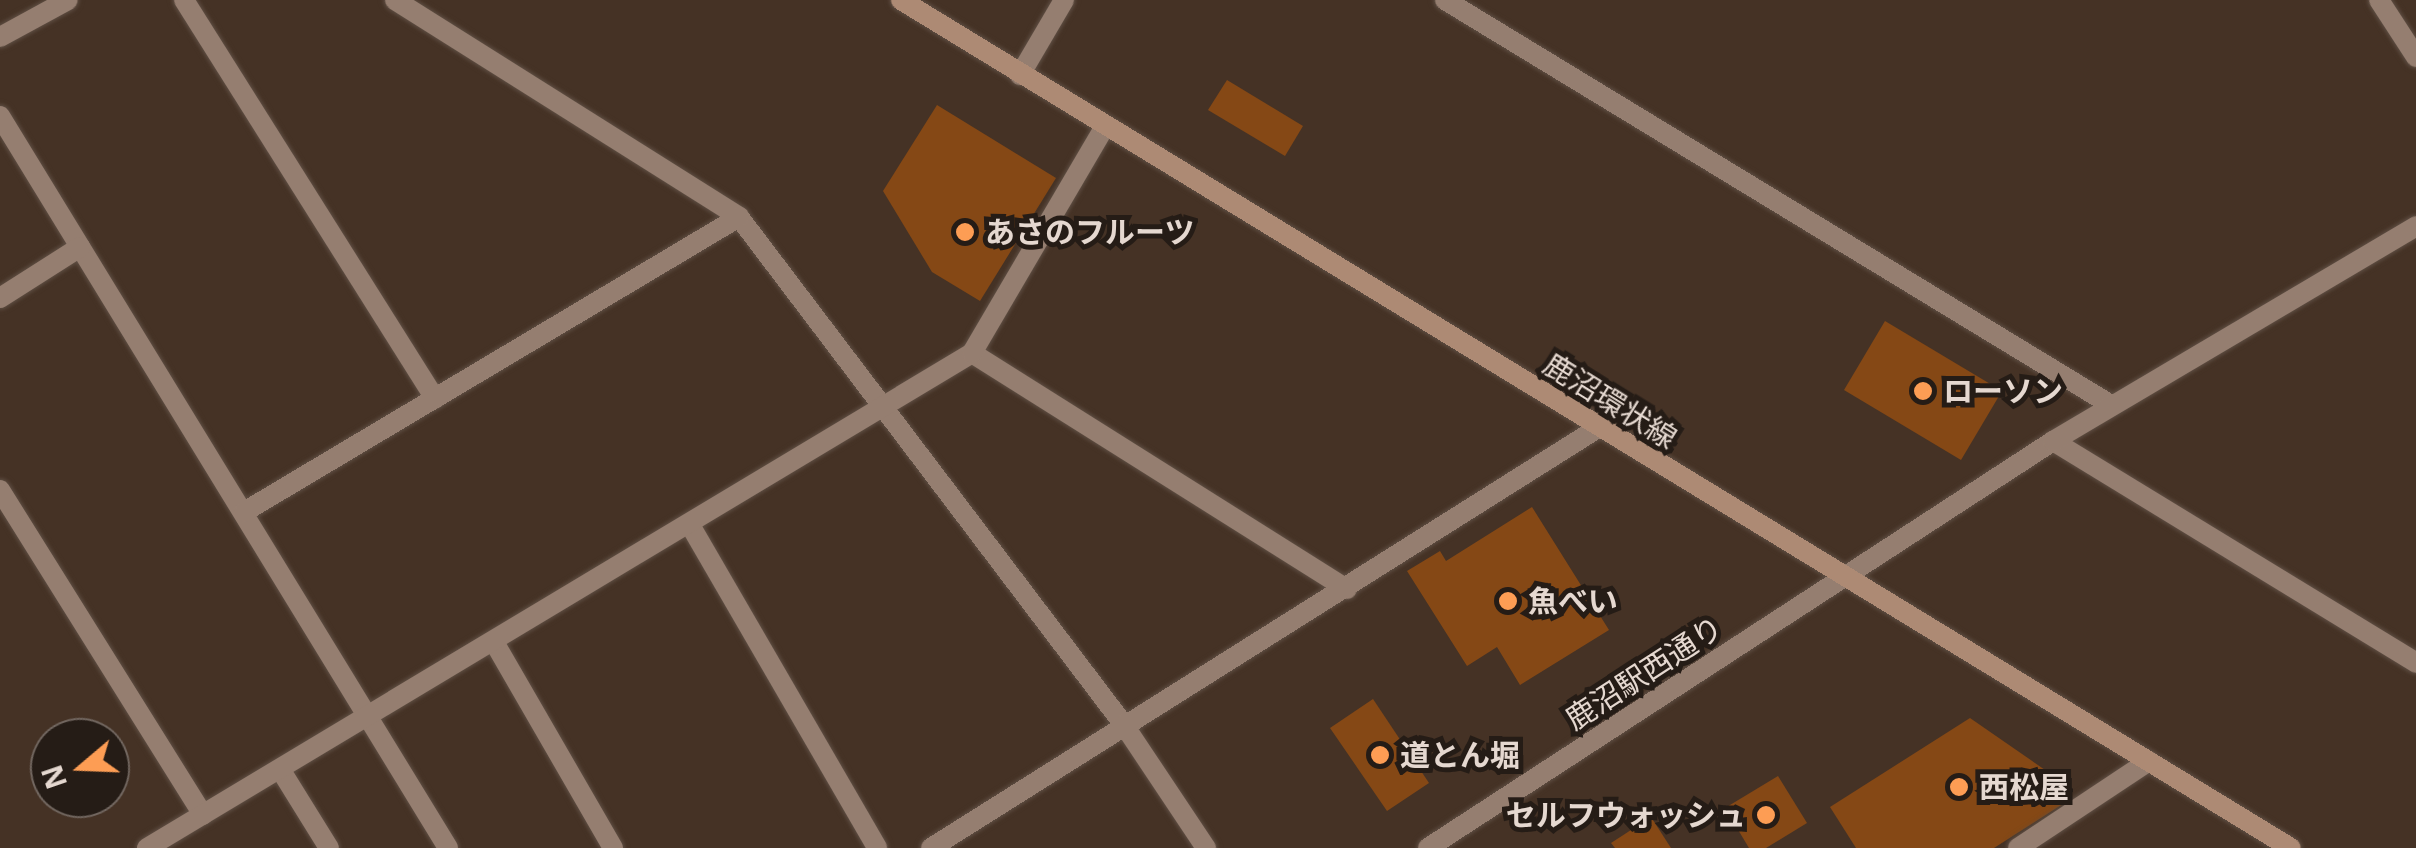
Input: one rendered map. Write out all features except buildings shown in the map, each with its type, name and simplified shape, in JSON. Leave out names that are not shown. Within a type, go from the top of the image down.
[{"type":"main road","name":"鹿沼環状線","points":[[901,0],[1842,580],[2291,848]]},
{"type":"street","points":[[0,37],[68,0]]},
{"type":"street","points":[[184,0],[435,398]]},
{"type":"street","points":[[394,0],[740,216],[1124,725],[1206,848]]},
{"type":"street","points":[[1020,75],[1064,0]]},
{"type":"street","points":[[1445,0],[2111,405]]},
{"type":"street","points":[[2380,0],[2416,56]]},
{"type":"street","points":[[0,116],[448,848]]},
{"type":"street","points":[[148,848],[972,354],[1105,126]]},
{"type":"street","points":[[244,512],[740,216]]},
{"type":"street","name":"鹿沼駅西通り","points":[[1428,848],[2053,441],[2416,226]]},
{"type":"street","points":[[0,298],[80,247]]},
{"type":"street","points":[[972,354],[1347,589]]},
{"type":"street","points":[[932,848],[1598,428]]},
{"type":"street","points":[[2053,441],[2416,663]]},
{"type":"street","points":[[0,490],[203,815]]},
{"type":"street","points":[[690,525],[877,848]]},
{"type":"street","points":[[494,642],[613,848]]},
{"type":"street","points":[[2019,848],[2149,761]]},
{"type":"street","points":[[280,769],[329,848]]},
{"type":"place","name":"あさのフルーツ","points":[[965,232]]},
{"type":"place","name":"ローソン","points":[[1923,391]]},
{"type":"place","name":"魚べい","points":[[1508,601]]},
{"type":"place","name":"道とん堀","points":[[1380,755]]},
{"type":"place","name":"西松屋","points":[[1959,787]]},
{"type":"place","name":"セルフウォッシュ","points":[[1766,815]]}]
